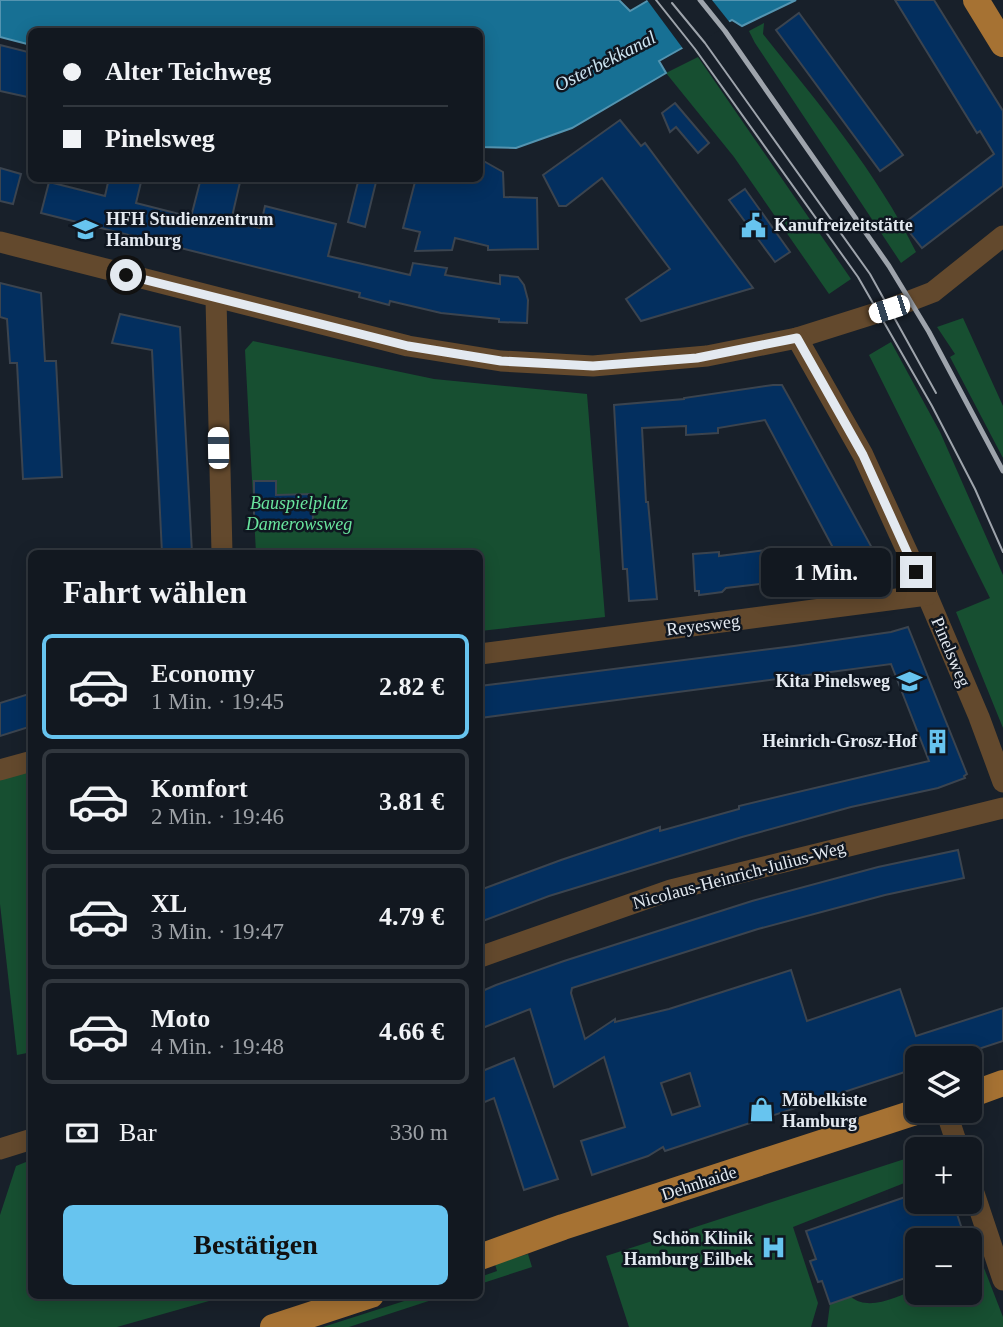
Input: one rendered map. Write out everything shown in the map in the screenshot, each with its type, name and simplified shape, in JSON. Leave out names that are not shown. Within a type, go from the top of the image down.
[{"type":"main road","points":[[976,0],[1003,44]]},
{"type":"main road","points":[[982,1091],[1003,1083]]},
{"type":"main road","name":"Dehnhaide","points":[[483,1256],[563,1227],[905,1116]]},
{"type":"main road","points":[[273,1327],[359,1299]]},
{"type":"street","points":[[0,242],[408,346],[501,361],[593,366],[684,359],[797,338],[889,309],[933,292],[1003,236]]},
{"type":"street","points":[[216,299],[222,550]]},
{"type":"street","name":"Pinelsweg","points":[[797,338],[863,455],[927,595],[974,705],[1003,782]]},
{"type":"street","name":"Reyesweg","points":[[483,654],[927,595]]},
{"type":"street","points":[[0,771],[28,762]]},
{"type":"street","name":"Nicolaus-Heinrich-Julius-Weg","points":[[483,956],[671,890],[1003,808]]},
{"type":"street","points":[[0,1149],[28,1140]]},
{"type":"street","points":[[981,1214],[1003,1280]]},
{"type":"green space","points":[[764,23],[763,34],[846,139],[900,222],[916,252],[901,263],[755,43],[749,31]]},
{"type":"green space","points":[[698,57],[851,279],[829,294],[734,157],[666,73]]},
{"type":"green space","points":[[963,318],[1003,406],[1003,458],[950,357],[955,354],[937,327]]},
{"type":"green space","name":"Bauspielplatz Damerowsweg","points":[[253,341],[434,379],[587,394],[605,617],[483,631],[483,550],[256,550],[245,350]]},
{"type":"green space","points":[[891,342],[940,432],[1003,575],[1003,728],[956,612],[990,598],[869,355]]},
{"type":"green space","points":[[28,772],[28,1053],[17,1055],[0,904],[0,779]]},
{"type":"green space","points":[[905,1159],[905,1183],[793,1227],[818,1303],[811,1327],[629,1327],[606,1256]]},
{"type":"green space","points":[[28,1161],[28,1299],[209,1301],[117,1327],[0,1327],[0,1215],[16,1166]]},
{"type":"green space","points":[[528,1254],[532,1267],[483,1283],[483,1276],[497,1271],[495,1264]]},
{"type":"green space","points":[[984,1268],[1003,1317],[1003,1327],[827,1327],[830,1304],[851,1297],[858,1301],[875,1303],[905,1294],[905,1305],[982,1305]]},
{"type":"green space","points":[[410,1299],[435,1299],[349,1327],[323,1327]]},
{"type":"water","name":"Osterbekkanal","points":[[0,0],[619,0],[630,11],[649,0],[796,0],[742,26],[732,20],[659,61],[666,73],[572,128],[516,148],[483,147],[483,28],[28,28],[28,44],[0,37]]},
{"type":"pier","points":[[647,0],[712,0],[731,24],[684,50]]},
{"type":"building","points":[[895,0],[934,0],[1003,111],[1003,186],[922,248],[903,224],[994,154],[980,131],[977,133]]},
{"type":"building","points":[[799,13],[903,155],[880,171],[776,30]]},
{"type":"building","points":[[0,45],[28,52],[28,97],[0,91]]},
{"type":"building","points":[[675,103],[709,143],[698,153],[676,127],[670,132],[662,113]]},
{"type":"building","points":[[620,120],[641,146],[645,143],[753,288],[641,321],[626,299],[670,269],[602,178],[566,206],[559,206],[543,175]]},
{"type":"building","points":[[483,161],[503,172],[504,197],[537,198],[538,249],[488,250],[488,246],[455,238],[452,250],[415,251],[420,232],[403,228],[415,182],[483,182]]},
{"type":"building","points":[[0,168],[21,174],[13,204],[0,201]]},
{"type":"building","points":[[49,182],[105,196],[108,182],[141,182],[136,203],[191,217],[200,182],[240,182],[231,221],[260,228],[265,206],[336,224],[328,256],[410,275],[413,263],[447,268],[445,275],[500,284],[500,275],[518,277],[524,285],[528,300],[527,323],[499,322],[499,319],[441,313],[390,301],[389,305],[359,297],[360,293],[41,213]]},
{"type":"building","points":[[358,182],[376,182],[365,227],[348,222]]},
{"type":"building","points":[[745,189],[790,252],[775,262],[729,200]]},
{"type":"building","points":[[0,283],[41,293],[45,361],[56,361],[62,477],[23,479],[17,363],[10,363],[7,319],[0,317]]},
{"type":"building","points":[[120,314],[180,327],[192,550],[162,550],[152,350],[112,343]]},
{"type":"building","points":[[782,385],[877,557],[847,574],[765,420],[718,428],[718,433],[686,435],[686,426],[642,428],[646,502],[657,599],[629,601],[627,569],[623,569],[614,405],[684,399]]},
{"type":"building","points":[[254,481],[276,481],[276,495],[312,494],[313,521],[254,522]]},
{"type":"building","points":[[790,547],[794,580],[726,588],[722,592],[699,595],[699,591],[695,591],[693,554],[719,552],[719,556]]},
{"type":"building","points":[[908,627],[967,774],[965,778],[938,788],[851,807],[742,837],[549,896],[483,921],[483,889],[561,860],[660,827],[660,831],[739,809],[739,806],[929,761],[891,664],[483,718],[483,686],[891,632]]},
{"type":"building","points":[[28,694],[28,727],[0,736],[0,703]]},
{"type":"building","points":[[958,850],[964,878],[885,895],[758,929],[572,988],[571,993],[585,1039],[615,1019],[615,1022],[669,1009],[791,970],[807,1021],[900,989],[916,1036],[1003,1008],[1003,1041],[982,1048],[905,1046],[905,1072],[665,1151],[663,1147],[648,1156],[592,1175],[581,1141],[625,1127],[604,1057],[554,1087],[530,1009],[483,1028],[483,991],[564,961],[752,901],[878,867]],"holes":[[[690,1073],[700,1106],[672,1115],[661,1083]]]},
{"type":"building","points":[[514,1058],[558,1179],[524,1190],[494,1098],[483,1103],[483,1071]]},
{"type":"building","points":[[905,1197],[905,1214],[957,1214],[962,1228],[905,1228],[905,1278],[830,1304],[822,1281],[818,1282],[810,1261],[816,1259],[806,1231]]},
{"type":"tram line","points":[[656,0],[695,49],[858,277],[932,406],[975,489],[1003,552]]},
{"type":"tram line","points":[[672,3],[705,43],[870,274],[936,393]]},
{"type":"railway","points":[[700,0],[725,31],[889,266],[929,332],[1003,471]]},
{"type":"place","name":"Kanufreizeitstätte","points":[[754,225]]},
{"type":"place","name":"HFH Studienzentrum Hamburg","points":[[86,229]]},
{"type":"place","name":"Kita Pinelsweg","points":[[910,681]]},
{"type":"place","name":"Heinrich-Grosz-Hof","points":[[937,741]]},
{"type":"place","name":"Möbelkiste Hamburg","points":[[762,1110]]},
{"type":"place","name":"Schön Klinik Hamburg Eilbek","points":[[773,1248]]},
{"type":"route","points":[[126,275],[408,346],[501,361],[593,366],[697,358],[797,338],[863,455],[916,572]]}]
